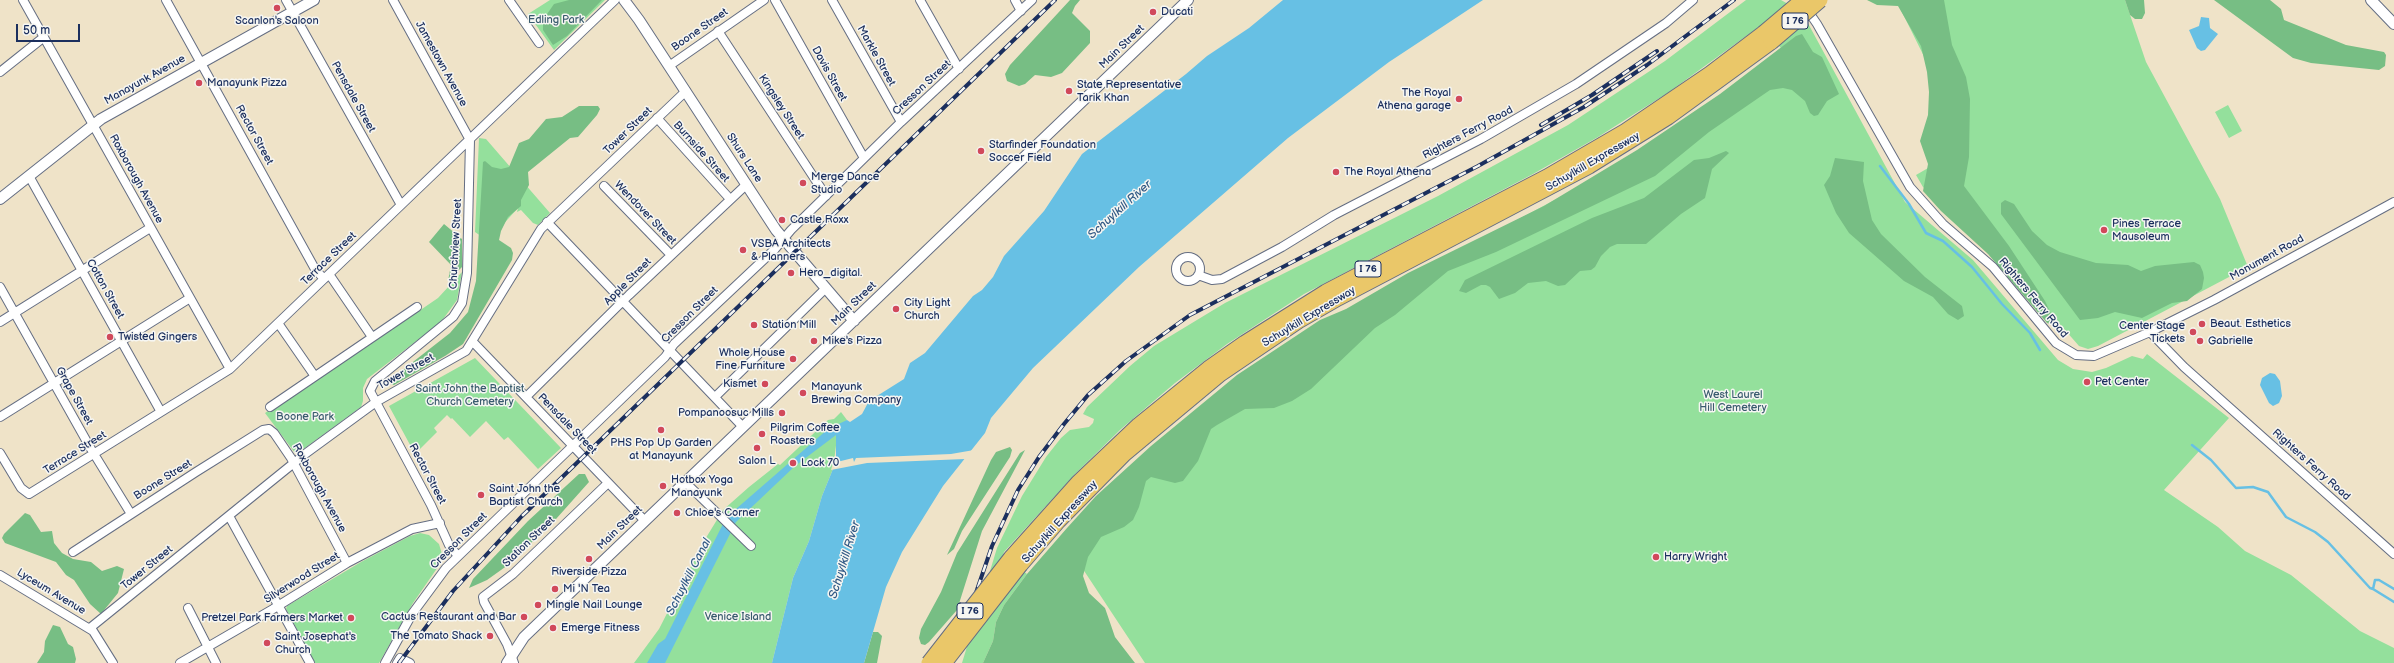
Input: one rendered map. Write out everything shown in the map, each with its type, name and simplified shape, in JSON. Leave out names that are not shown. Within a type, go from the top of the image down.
[{"type":"highway","name":"Schuylkill Expressway","points":[[1767,38],[1803,0]]},
{"type":"highway","name":"Schuylkill Expressway","points":[[929,663],[1016,562],[1124,454],[1182,404],[1227,369],[1298,321],[1338,298],[1589,166],[1668,117],[1767,38],[1820,0]]},
{"type":"highway","name":"Schuylkill Expressway","points":[[944,663],[1016,562]]},
{"type":"street","name":"Roxborough Avenue","points":[[23,0],[230,369]]},
{"type":"street","name":"Rector Street","points":[[166,0],[315,269],[327,277],[372,337]]},
{"type":"street","name":"Pensdale Street","points":[[286,0],[401,205]]},
{"type":"street","name":"Manayunk Avenue","points":[[0,199],[92,125],[314,0]]},
{"type":"street","name":"Jamestown Avenue","points":[[393,0],[470,140]]},
{"type":"street","points":[[509,0],[539,44]]},
{"type":"street","name":"Terrace Street","points":[[0,453],[21,488],[29,494],[230,369],[615,0]]},
{"type":"street","name":"Shurs Lane","points":[[624,0],[784,239],[854,321]]},
{"type":"street","name":"Boone Street","points":[[669,66],[764,0]]},
{"type":"street","name":"Davis Street","points":[[774,0],[864,158]]},
{"type":"street","name":"Markle Street","points":[[832,0],[901,122]]},
{"type":"street","points":[[920,0],[958,69]]},
{"type":"street","points":[[1015,0],[1021,11]]},
{"type":"street","name":"Cresson Street","points":[[385,663],[400,659],[422,598],[458,556],[665,357],[670,350],[901,122],[1032,0]]},
{"type":"street","name":"Main Street","points":[[510,661],[524,637],[1188,0]]},
{"type":"street","name":"Righters Ferry Road","points":[[1198,275],[1212,280],[1222,279],[1282,247],[1350,206],[1481,139],[1594,73],[1666,23],[1693,0]]},
{"type":"street","name":"Righters Ferry Road","points":[[1796,0],[1805,7],[1817,24],[1910,188],[1943,224],[1993,267],[2060,347],[2076,355],[2089,356],[2150,332],[2184,367],[2394,554]]},
{"type":"street","points":[[2371,0],[2394,24]]},
{"type":"street","name":"Kingsley Street","points":[[718,31],[826,196]]},
{"type":"street","points":[[0,72],[44,37]]},
{"type":"street","name":"Tower Street","points":[[90,628],[294,464],[376,402],[464,353],[473,342],[534,239],[547,222],[686,91]]},
{"type":"street","name":"Burnside Street","points":[[657,118],[730,199]]},
{"type":"street","name":"Churchview Street","points":[[376,402],[370,391],[372,385],[448,323],[462,302],[467,273],[470,140]]},
{"type":"street","name":"Cotton Street","points":[[28,176],[161,412]]},
{"type":"street","name":"Apple Street","points":[[526,397],[671,255],[747,184]]},
{"type":"street","name":"Wendover Street","points":[[604,186],[671,255]]},
{"type":"street","name":"Monument Road","points":[[2150,332],[2214,300],[2394,202]]},
{"type":"street","points":[[547,222],[743,427]]},
{"type":"street","points":[[0,322],[150,228]]},
{"type":"street","name":"Grape Street","points":[[0,287],[94,454],[130,514]]},
{"type":"street","points":[[715,397],[826,288]]},
{"type":"street","points":[[0,416],[190,298]]},
{"type":"street","points":[[270,407],[314,375],[417,306]]},
{"type":"street","points":[[278,323],[314,375]]},
{"type":"street","name":"Pensdale Street","points":[[473,342],[645,521]]},
{"type":"street","name":"Rector Street","points":[[376,402],[440,523],[449,545],[458,556]]},
{"type":"street","name":"Roxborough Avenue","points":[[266,429],[274,433],[294,464],[347,563]]},
{"type":"street","name":"Boone Street","points":[[73,552],[130,514],[266,429]]},
{"type":"street","points":[[685,482],[732,530],[751,546]]},
{"type":"street","name":"Station Street","points":[[510,661],[507,644],[483,599],[513,574],[608,483]]},
{"type":"street","points":[[229,516],[310,663]]},
{"type":"street","name":"Silverwood Street","points":[[180,663],[278,606],[347,563],[412,529],[440,523]]},
{"type":"street","name":"Lyceum Avenue","points":[[0,575],[90,628]]},
{"type":"street","points":[[188,608],[216,663]]},
{"type":"street","points":[[90,628],[96,634],[113,663]]},
{"type":"green space","name":"Edling Park","points":[[550,0],[605,0],[554,50],[528,14]]},
{"type":"green space","name":"Edling Park","points":[[569,0],[602,0],[567,36],[553,45],[543,30],[543,20],[554,4]]},
{"type":"green space","points":[[1070,0],[1080,0],[1072,13],[1090,31],[1090,43],[1062,73],[1051,77],[1035,75],[1025,84],[1019,86],[1007,81],[1005,74],[1010,65]]},
{"type":"green space","name":"West Laurel Hill Cemetery","points":[[1746,0],[1781,0],[1797,9],[1804,16],[1905,202],[1973,260],[2058,360],[2073,369],[2092,372],[2106,368],[2132,356],[2143,359],[2147,354],[2229,418],[2164,490],[2218,527],[2245,551],[2291,575],[2360,631],[2394,648],[2394,663],[1145,663],[1065,542],[1104,502],[1491,234],[1616,167],[1739,84],[1788,43],[1781,48],[1760,26],[1669,92],[1598,137],[1533,174],[1304,294],[1227,344],[1175,383],[1121,429],[1075,474],[1004,552],[1003,555],[1027,574],[1004,605],[996,622],[993,641],[983,663],[962,663],[997,548],[1022,496],[1046,457],[1061,438],[1070,430],[1089,427],[1093,423],[1094,419],[1083,414],[1087,407],[1130,366],[1154,346],[1225,303],[1438,196],[1568,125],[1665,61]]},
{"type":"green space","points":[[1867,0],[1944,0],[1952,45],[1966,77],[1970,99],[1969,157],[1964,186],[2009,246],[2045,301],[2053,318],[2050,324],[2047,323],[1988,254],[1941,211],[1923,191],[1928,164],[1920,141],[1928,115],[1929,92],[1927,72],[1921,46],[1898,6],[1877,5]]},
{"type":"green space","points":[[1896,0],[2125,0],[2146,62],[2220,199],[2248,267],[2098,346],[2088,349],[2079,346],[1990,244],[1923,187],[1916,175],[1968,145]]},
{"type":"green space","points":[[2125,0],[2144,0],[2145,13],[2142,19],[2135,19],[2130,15]]},
{"type":"green space","points":[[2214,0],[2270,0],[2281,9],[2284,20],[2346,45],[2384,52],[2386,55],[2385,66],[2379,70],[2311,63],[2293,58]]},
{"type":"green space","points":[[1802,34],[1813,52],[1822,57],[1839,94],[1827,101],[1818,115],[1814,116],[1810,113],[1805,101],[1792,90],[1783,88],[1770,90],[1709,132],[1655,176],[1496,252],[1448,271],[1395,315],[1375,328],[1311,389],[1292,401],[1274,408],[1245,409],[1211,429],[1198,461],[1183,481],[1175,483],[1151,477],[1146,481],[1139,507],[1133,520],[1124,527],[1101,537],[1088,557],[1083,576],[1089,593],[1105,608],[1115,637],[1135,663],[983,663],[993,641],[996,622],[1004,605],[1027,574],[1067,528],[1096,496],[1151,446],[1237,375],[1320,320],[1346,309],[1408,273],[1544,206],[1637,150],[1720,94],[1796,36]]},
{"type":"green space","points":[[2228,105],[2242,131],[2229,138],[2215,112]]},
{"type":"green space","points":[[579,106],[598,106],[600,109],[597,115],[578,137],[570,138],[528,172],[529,185],[521,200],[521,206],[508,217],[501,231],[499,240],[511,248],[513,253],[512,260],[463,344],[394,385],[391,384],[395,376],[450,333],[468,312],[476,281],[483,162],[485,161],[492,167],[501,169],[509,167],[519,143],[529,139],[546,119],[562,117]]},
{"type":"green space","points":[[479,138],[486,139],[550,213],[538,225],[533,223],[521,210],[517,212],[518,208],[488,241],[475,232]]},
{"type":"green space","points":[[1726,151],[1729,153],[1712,169],[1705,198],[1681,214],[1646,244],[1617,244],[1610,247],[1601,256],[1595,267],[1591,270],[1580,271],[1565,285],[1558,286],[1546,281],[1528,283],[1515,293],[1499,299],[1490,287],[1486,285],[1481,285],[1466,293],[1459,291],[1465,280],[1592,218],[1644,198],[1694,160],[1709,158]]},
{"type":"green space","points":[[1835,158],[1864,162],[1863,181],[1872,220],[1881,234],[1925,277],[1962,306],[1964,316],[1958,320],[1948,314],[1933,297],[1904,281],[1849,233],[1836,213],[1824,185],[1830,176]]},
{"type":"green space","points":[[2005,200],[2014,204],[2032,231],[2047,245],[2060,252],[2096,263],[2128,265],[2141,271],[2155,266],[2194,262],[2200,265],[2203,272],[2204,278],[2202,289],[2187,301],[2172,303],[2142,318],[2115,312],[2098,318],[2080,320],[2001,214],[2001,203]]},
{"type":"green space","points":[[444,224],[462,239],[462,267],[448,281],[451,265],[429,242]]},
{"type":"green space","name":"Boone Park","points":[[462,272],[457,300],[441,322],[367,379],[363,388],[363,401],[361,407],[298,453],[295,453],[265,413],[438,298]]},
{"type":"green space","name":"Saint John the Baptist Church Cemetery","points":[[475,358],[561,448],[538,469],[508,437],[504,440],[486,421],[470,437],[452,418],[451,419],[447,415],[434,428],[437,432],[415,454],[389,406]]},
{"type":"green space","name":"Venice Island","points":[[841,412],[847,420],[838,430],[833,469],[822,496],[809,541],[793,578],[772,663],[634,663],[659,629],[704,541],[723,510],[778,464],[780,465],[828,420],[834,419]]},
{"type":"green space","points":[[1010,447],[1012,450],[1010,457],[962,531],[954,549],[947,555],[991,460],[996,452]]},
{"type":"green space","points":[[1025,450],[982,531],[957,610],[929,642],[925,645],[921,644],[919,638],[921,629],[941,592],[957,553],[1020,453]]},
{"type":"green space","points":[[579,474],[585,474],[589,482],[556,519],[508,565],[487,580],[469,588],[473,579],[528,521]]},
{"type":"green space","points":[[25,513],[30,515],[41,532],[52,531],[54,543],[62,553],[73,559],[91,562],[102,571],[117,566],[124,569],[118,593],[101,614],[90,604],[74,580],[66,575],[56,562],[5,543],[2,538],[4,534]]},
{"type":"green space","points":[[420,533],[429,535],[439,544],[442,554],[440,564],[413,603],[379,663],[315,663],[286,609],[287,606],[361,562],[410,536]]},
{"type":"green space","points":[[53,625],[60,627],[68,644],[73,647],[76,659],[75,663],[37,663],[44,652],[45,641]]},
{"type":"green space","points":[[873,632],[878,632],[882,636],[877,663],[864,663]]},
{"type":"water","name":"Schuylkill River","points":[[1283,0],[1483,0],[1389,62],[1288,138],[1139,267],[1033,368],[991,418],[985,433],[943,486],[902,552],[886,587],[864,663],[772,663],[793,578],[809,541],[822,496],[833,469],[836,457],[836,435],[795,466],[736,522],[665,663],[647,663],[658,644],[665,639],[728,514],[736,509],[828,429],[847,420],[850,422],[862,414],[869,401],[904,379],[910,363],[925,353],[973,296],[982,290],[993,277],[1004,256],[1044,211],[1082,154],[1186,74],[1207,56],[1249,28]]},
{"type":"water","points":[[2201,17],[2209,18],[2210,28],[2218,34],[2205,50],[2201,51],[2197,48],[2189,30],[2199,26]]},
{"type":"water","points":[[2270,373],[2275,374],[2280,381],[2282,396],[2279,403],[2273,406],[2269,403],[2260,385],[2262,378]]},
{"type":"pier","points":[[974,450],[965,459],[867,463],[831,470],[833,463],[853,458],[854,462],[856,458],[951,454]]},
{"type":"waterway","points":[[1880,166],[1909,204],[1926,233],[1943,241],[1972,267],[2002,304],[2030,333],[2040,350]]},
{"type":"waterway","points":[[2192,445],[2211,460],[2236,488],[2253,487],[2268,492],[2286,517],[2315,532],[2328,542],[2370,588],[2373,589],[2375,580],[2379,580],[2394,589]]},
{"type":"waterway","points":[[2373,589],[2394,602]]},
{"type":"railway","points":[[399,663],[453,591],[522,516],[1055,0]]},
{"type":"railway","points":[[952,663],[992,546],[1018,490],[1039,457],[1088,395],[1126,361],[1190,315],[1478,166],[1584,107],[1647,65],[1734,0]]},
{"type":"railway","points":[[1541,125],[1592,95],[1657,51]]},
{"type":"place","name":"Scanlon's Saloon","points":[[277,8]]},
{"type":"place","name":"Ducati","points":[[1153,12]]},
{"type":"place","name":"Manayunk Pizza","points":[[199,83]]},
{"type":"place","name":"State Representative Tarik Khan","points":[[1069,91]]},
{"type":"place","name":"The Royal Athena garage","points":[[1459,99]]},
{"type":"place","name":"Starfinder Foundation Soccer Field","points":[[981,151]]},
{"type":"place","name":"The Royal Athena","points":[[1336,172]]},
{"type":"place","name":"Merge Dance Studio","points":[[803,183]]},
{"type":"place","name":"Castle Roxx","points":[[782,220]]},
{"type":"place","name":"Pines Terrace Mausoleum","points":[[2104,230]]},
{"type":"place","name":"VSBA Architects & Planners","points":[[743,250]]},
{"type":"place","name":"Hero_digital.","points":[[791,273]]},
{"type":"place","name":"City Light Church","points":[[896,309]]},
{"type":"place","name":"Beaut. Esthetics","points":[[2202,324]]},
{"type":"place","name":"Station Mill","points":[[754,325]]},
{"type":"place","name":"Center Stage Tickets","points":[[2193,332]]},
{"type":"place","name":"Twisted Gingers","points":[[110,337]]},
{"type":"place","name":"Mike's Pizza","points":[[814,341]]},
{"type":"place","name":"Gabrielle","points":[[2200,341]]},
{"type":"place","name":"Whole House Fine Furniture","points":[[793,359]]},
{"type":"place","name":"Pet Center","points":[[2087,382]]},
{"type":"place","name":"Kismet","points":[[765,384]]},
{"type":"place","name":"Manayunk Brewing Company","points":[[803,393]]},
{"type":"place","name":"Pompanoosuc Mills","points":[[782,413]]},
{"type":"place","name":"PHS Pop Up Garden at Manayunk","points":[[661,430]]},
{"type":"place","name":"Pilgrim Coffee Roasters","points":[[762,434]]},
{"type":"place","name":"Salon L","points":[[757,448]]},
{"type":"place","name":"Lock 70","points":[[793,463]]},
{"type":"place","name":"Hotbox Yoga Manayunk","points":[[663,486]]},
{"type":"place","name":"Saint John the Baptist Church","points":[[481,495]]},
{"type":"place","name":"Chloe's Corner","points":[[677,513]]},
{"type":"place","name":"Harry Wright","points":[[1656,557]]},
{"type":"place","name":"Riverside Pizza","points":[[589,559]]},
{"type":"place","name":"Mi 'N Tea","points":[[555,589]]},
{"type":"place","name":"Mingle Nail Lounge","points":[[538,605]]},
{"type":"place","name":"Cactus Restaurant and Bar","points":[[524,617]]},
{"type":"place","name":"Pretzel Park Farmers Market","points":[[351,618]]},
{"type":"place","name":"Emerge Fitness","points":[[553,628]]},
{"type":"place","name":"The Tomato Shack","points":[[490,636]]},
{"type":"place","name":"Saint Josephat's Church","points":[[267,643]]},
{"type":"water label","name":"Schuylkill Canal","points":[[689,577]]}]
